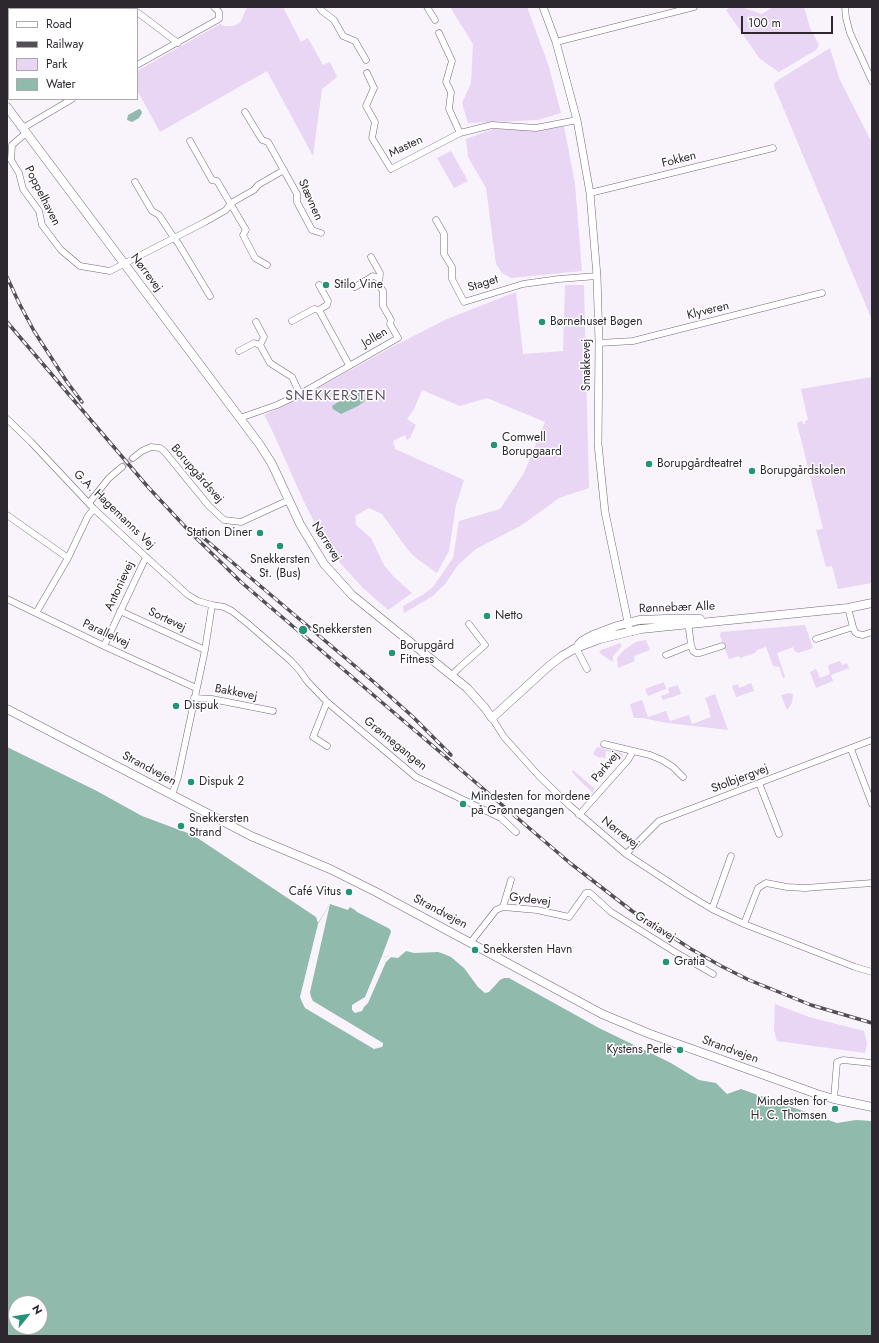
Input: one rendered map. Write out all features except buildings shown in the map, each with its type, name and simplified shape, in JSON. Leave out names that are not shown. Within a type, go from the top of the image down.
[{"type":"main road","name":"Nørrevej","points":[[7,107],[260,445],[272,464],[300,524],[324,564],[352,595],[467,688],[492,718]]},
{"type":"main road","name":"Rønnebær Alle","points":[[492,718],[549,666],[576,648],[600,639],[641,629],[688,622],[738,619],[848,608],[872,603]]},
{"type":"main road","name":"Rønnebær Alle","points":[[576,648],[582,641],[592,635],[639,620],[660,619],[688,622]]},
{"type":"main road","name":"Strandvejen","points":[[7,709],[251,836],[358,882],[602,1014],[650,1034],[834,1100],[872,1107]]},
{"type":"street","points":[[138,64],[219,19],[219,12],[214,7]]},
{"type":"street","points":[[319,7],[334,20],[343,36],[355,41],[366,60]]},
{"type":"street","points":[[427,7],[435,20]]},
{"type":"street","name":"Smakkevej","points":[[543,7],[556,42],[577,120],[590,193],[597,276],[599,343],[598,444],[602,489],[607,521],[630,632]]},
{"type":"street","points":[[556,42],[694,7]]},
{"type":"street","points":[[845,7],[850,33],[872,81]]},
{"type":"street","points":[[138,13],[178,43]]},
{"type":"street","points":[[439,32],[452,61],[446,82],[451,92],[449,109],[460,133]]},
{"type":"street","name":"Masten","points":[[367,73],[374,88],[366,106],[375,122],[372,138],[391,169],[460,133],[492,125],[536,128],[577,120]]},
{"type":"street","name":"Poppelhaven","points":[[70,100],[25,130],[12,145],[10,160],[19,174],[23,189],[39,211],[42,225],[61,250],[80,266],[110,271],[124,264]]},
{"type":"street","name":"Stævnen","points":[[245,112],[262,140],[268,142],[284,170],[297,194],[297,202],[312,230],[321,233]]},
{"type":"street","points":[[190,141],[212,180],[217,181],[231,203],[246,230],[243,235],[255,258],[267,265]]},
{"type":"street","name":"Fokken","points":[[590,193],[773,148]]},
{"type":"street","name":"Stævnen","points":[[124,264],[226,210],[231,203],[284,170]]},
{"type":"street","points":[[135,182],[152,211],[159,215],[178,243],[210,296]]},
{"type":"street","name":"Staget","points":[[436,220],[444,234],[444,254],[452,267],[452,279],[464,302],[523,284],[597,276]]},
{"type":"street","name":"Jollen","points":[[240,418],[277,405],[300,394],[398,338],[390,324],[391,320],[382,306],[383,291],[379,285],[380,273],[371,257]]},
{"type":"street","points":[[355,287],[373,276],[379,278]]},
{"type":"street","points":[[292,321],[314,309],[319,310],[327,305],[328,301],[319,285]]},
{"type":"street","name":"Klyveren","points":[[599,343],[633,341],[822,293]]},
{"type":"street","points":[[319,310],[349,365]]},
{"type":"street","points":[[256,322],[264,337],[260,345]]},
{"type":"street","points":[[239,351],[254,343],[260,345],[270,363],[292,377],[300,394]]},
{"type":"street","name":"G.A. Hagemanns Vej","points":[[7,419],[31,442],[94,509],[188,596],[198,601],[224,607],[232,611],[291,661],[307,681]]},
{"type":"street","name":"Borupgårdsvej","points":[[133,458],[142,451],[155,447],[164,451],[210,506],[224,520],[241,522],[288,500]]},
{"type":"street","points":[[89,503],[109,478],[122,467]]},
{"type":"street","points":[[36,613],[68,558],[88,516],[94,509]]},
{"type":"street","points":[[7,515],[68,558]]},
{"type":"street","name":"Antonievej","points":[[104,646],[146,557]]},
{"type":"street","name":"Parallelvej","points":[[7,599],[196,688]]},
{"type":"street","points":[[172,795],[178,777],[205,650],[212,605]]},
{"type":"street","points":[[848,608],[855,632],[863,635],[872,632]]},
{"type":"street","name":"Sortevej","points":[[120,611],[205,650]]},
{"type":"street","points":[[688,622],[693,651],[700,653],[722,646]]},
{"type":"street","points":[[452,676],[485,645],[469,624]]},
{"type":"street","points":[[816,639],[853,627]]},
{"type":"street","points":[[666,655],[691,646]]},
{"type":"street","points":[[576,648],[587,670]]},
{"type":"street","name":"Grønnegangen","points":[[307,681],[327,702],[416,777],[501,818],[516,832]]},
{"type":"street","name":"Bakkevej","points":[[194,698],[212,699],[273,711]]},
{"type":"street","points":[[327,702],[313,737],[327,746]]},
{"type":"street","name":"Nørrevej","points":[[492,718],[504,737],[549,786],[579,815],[626,854],[712,909],[744,924],[855,967],[872,972]]},
{"type":"street","name":"Stolbjergvej","points":[[626,854],[659,821],[872,740]]},
{"type":"street","name":"Parkvej","points":[[604,744],[650,755],[662,760],[673,767],[683,777]]},
{"type":"street","points":[[851,749],[872,804]]},
{"type":"street","name":"Parkvej","points":[[579,815],[628,760],[632,751]]},
{"type":"street","points":[[759,783],[779,834]]},
{"type":"street","points":[[712,909],[731,856]]},
{"type":"street","points":[[502,907],[511,880]]},
{"type":"street","points":[[744,924],[758,888],[766,883],[805,888],[872,883]]},
{"type":"street","name":"Gydevej","points":[[471,942],[496,910],[502,907],[537,910],[569,917],[586,894],[590,893]]},
{"type":"street","name":"Gratiavej","points":[[590,893],[611,912],[713,974]]},
{"type":"street","points":[[834,1100],[837,1062],[843,1060],[872,1063]]},
{"type":"green space","points":[[247,7],[283,7],[301,42],[308,38],[323,65],[330,62],[337,77],[322,89],[313,156],[267,71],[160,132],[138,92],[138,70],[220,24],[224,26],[233,26],[240,23]]},
{"type":"green space","points":[[450,7],[527,7],[549,67],[561,113],[538,120],[468,123],[462,103],[471,83],[473,44]]},
{"type":"green space","points":[[741,7],[762,14],[773,7],[804,7],[810,28],[819,45],[816,50],[779,72],[760,59],[726,10],[729,8]]},
{"type":"green space","points":[[830,48],[839,78],[872,143],[872,320],[774,86],[775,82]]},
{"type":"green space","points":[[564,126],[575,184],[582,271],[511,278],[502,273],[496,264],[486,188],[468,157],[466,139],[493,129],[538,130]]},
{"type":"green space","points":[[451,151],[468,181],[454,188],[437,158]]},
{"type":"green space","points":[[565,285],[584,285],[589,488],[559,498],[522,525],[476,549],[458,565],[445,584],[433,596],[404,613],[403,606],[433,587],[453,558],[459,521],[500,509],[524,473],[545,422],[487,398],[460,406],[422,390],[414,409],[407,419],[416,425],[410,438],[407,440],[405,435],[393,441],[395,449],[464,480],[456,505],[449,551],[437,573],[416,558],[408,550],[382,514],[369,508],[355,516],[356,525],[371,538],[384,565],[394,577],[412,593],[388,610],[363,588],[340,563],[319,531],[264,415],[302,397],[392,347],[447,319],[516,292],[523,354],[563,351]]},
{"type":"green space","points":[[872,377],[872,583],[838,589],[832,566],[826,567],[816,530],[823,529],[797,423],[802,421],[803,424],[805,424],[805,421],[808,420],[801,389]]},
{"type":"green space","points":[[805,625],[813,648],[798,653],[795,652],[793,647],[777,653],[785,677],[783,678],[779,667],[773,666],[766,647],[757,650],[755,653],[740,658],[739,656],[729,659],[720,636],[721,632]]},
{"type":"green space","points":[[646,640],[650,650],[634,656],[635,661],[618,668],[617,658],[624,650],[636,642]]},
{"type":"green space","points":[[620,643],[622,646],[613,656],[613,662],[602,655],[599,651]]},
{"type":"green space","points":[[840,661],[842,665],[847,663],[849,668],[831,675],[833,681],[816,688],[810,672],[816,669],[820,678],[830,674],[828,665]]},
{"type":"green space","points":[[664,682],[666,689],[648,696],[645,689]]},
{"type":"green space","points":[[751,683],[754,691],[736,697],[732,686],[738,684],[739,688]]},
{"type":"green space","points":[[678,685],[681,694],[663,700],[661,696],[669,693],[668,688]]},
{"type":"green space","points":[[790,693],[793,695],[792,703],[787,710],[781,695]]},
{"type":"green space","points":[[715,694],[728,730],[634,718],[630,704],[642,700],[648,717],[666,711],[670,721],[689,715],[692,724],[711,717],[705,698]]},
{"type":"green space","points":[[597,747],[619,752],[623,754],[623,758],[621,759],[619,754],[606,751],[605,759],[602,757],[600,758],[593,754]]},
{"type":"green space","points":[[573,770],[594,788],[593,793],[578,779],[572,772]]},
{"type":"green space","points":[[775,1004],[809,1017],[864,1031],[867,1043],[865,1053],[777,1041],[774,1030]]},
{"type":"water","points":[[139,109],[142,113],[139,118],[132,122],[127,120],[128,115]]},
{"type":"water","points":[[359,390],[363,395],[365,401],[341,414],[333,409],[332,406]]},
{"type":"water","points":[[7,747],[95,790],[142,816],[193,835],[316,917],[318,923],[330,904],[348,910],[350,907],[390,929],[391,932],[382,956],[398,958],[406,951],[414,953],[438,952],[444,954],[451,957],[464,968],[478,987],[485,993],[489,992],[500,980],[509,978],[599,1028],[671,1063],[699,1080],[716,1083],[727,1094],[741,1089],[837,1123],[856,1120],[872,1121],[872,1336],[7,1336]]},
{"type":"pier","points":[[330,904],[310,992],[311,997],[313,1001],[383,1043],[382,1047],[374,1049],[305,1008],[300,997],[318,924]]},
{"type":"pier","points":[[382,956],[391,957],[386,962],[368,1003],[362,1011],[355,1013],[352,1010],[352,1005],[365,997]]},
{"type":"tunnel","points":[[122,467],[133,458]]},
{"type":"railway","points":[[7,277],[34,331],[67,382],[82,402]]},
{"type":"railway","points":[[7,322],[148,487],[191,533],[241,582],[570,863],[632,911],[691,949],[721,966],[749,980],[811,1005],[872,1023]]},
{"type":"railway","points":[[200,535],[375,683],[412,716],[451,755]]},
{"type":"place","name":"Stilo Vine","points":[[326,285]]},
{"type":"place","name":"Børnehuset Bøgen","points":[[542,322]]},
{"type":"place","name":"Comwell Borupgaard","points":[[494,445]]},
{"type":"place","name":"Borupgårdteatret","points":[[649,464]]},
{"type":"place","name":"Borupgårdskolen","points":[[752,471]]},
{"type":"place","name":"Station Diner","points":[[260,533]]},
{"type":"place","name":"Snekkersten St. (Bus)","points":[[280,546]]},
{"type":"place","name":"Netto","points":[[487,616]]},
{"type":"place","name":"Snekkersten","points":[[303,630]]},
{"type":"place","name":"Borupgård Fitness","points":[[392,653]]},
{"type":"place","name":"Dispuk","points":[[176,706]]},
{"type":"place","name":"Dispuk 2","points":[[191,782]]},
{"type":"place","name":"Mindesten for mordene på Grønnegangen","points":[[463,804]]},
{"type":"place","name":"Snekkersten Strand","points":[[181,826]]},
{"type":"place","name":"Café Vitus","points":[[349,892]]},
{"type":"place","name":"Snekkersten Havn","points":[[475,950]]},
{"type":"place","name":"Gratia","points":[[666,962]]},
{"type":"place","name":"Kystens Perle","points":[[680,1050]]},
{"type":"place","name":"Mindesten for H. C. Thomsen","points":[[835,1109]]},
{"type":"district","name":"SNEKKERSTEN","points":[[336,397]]}]
